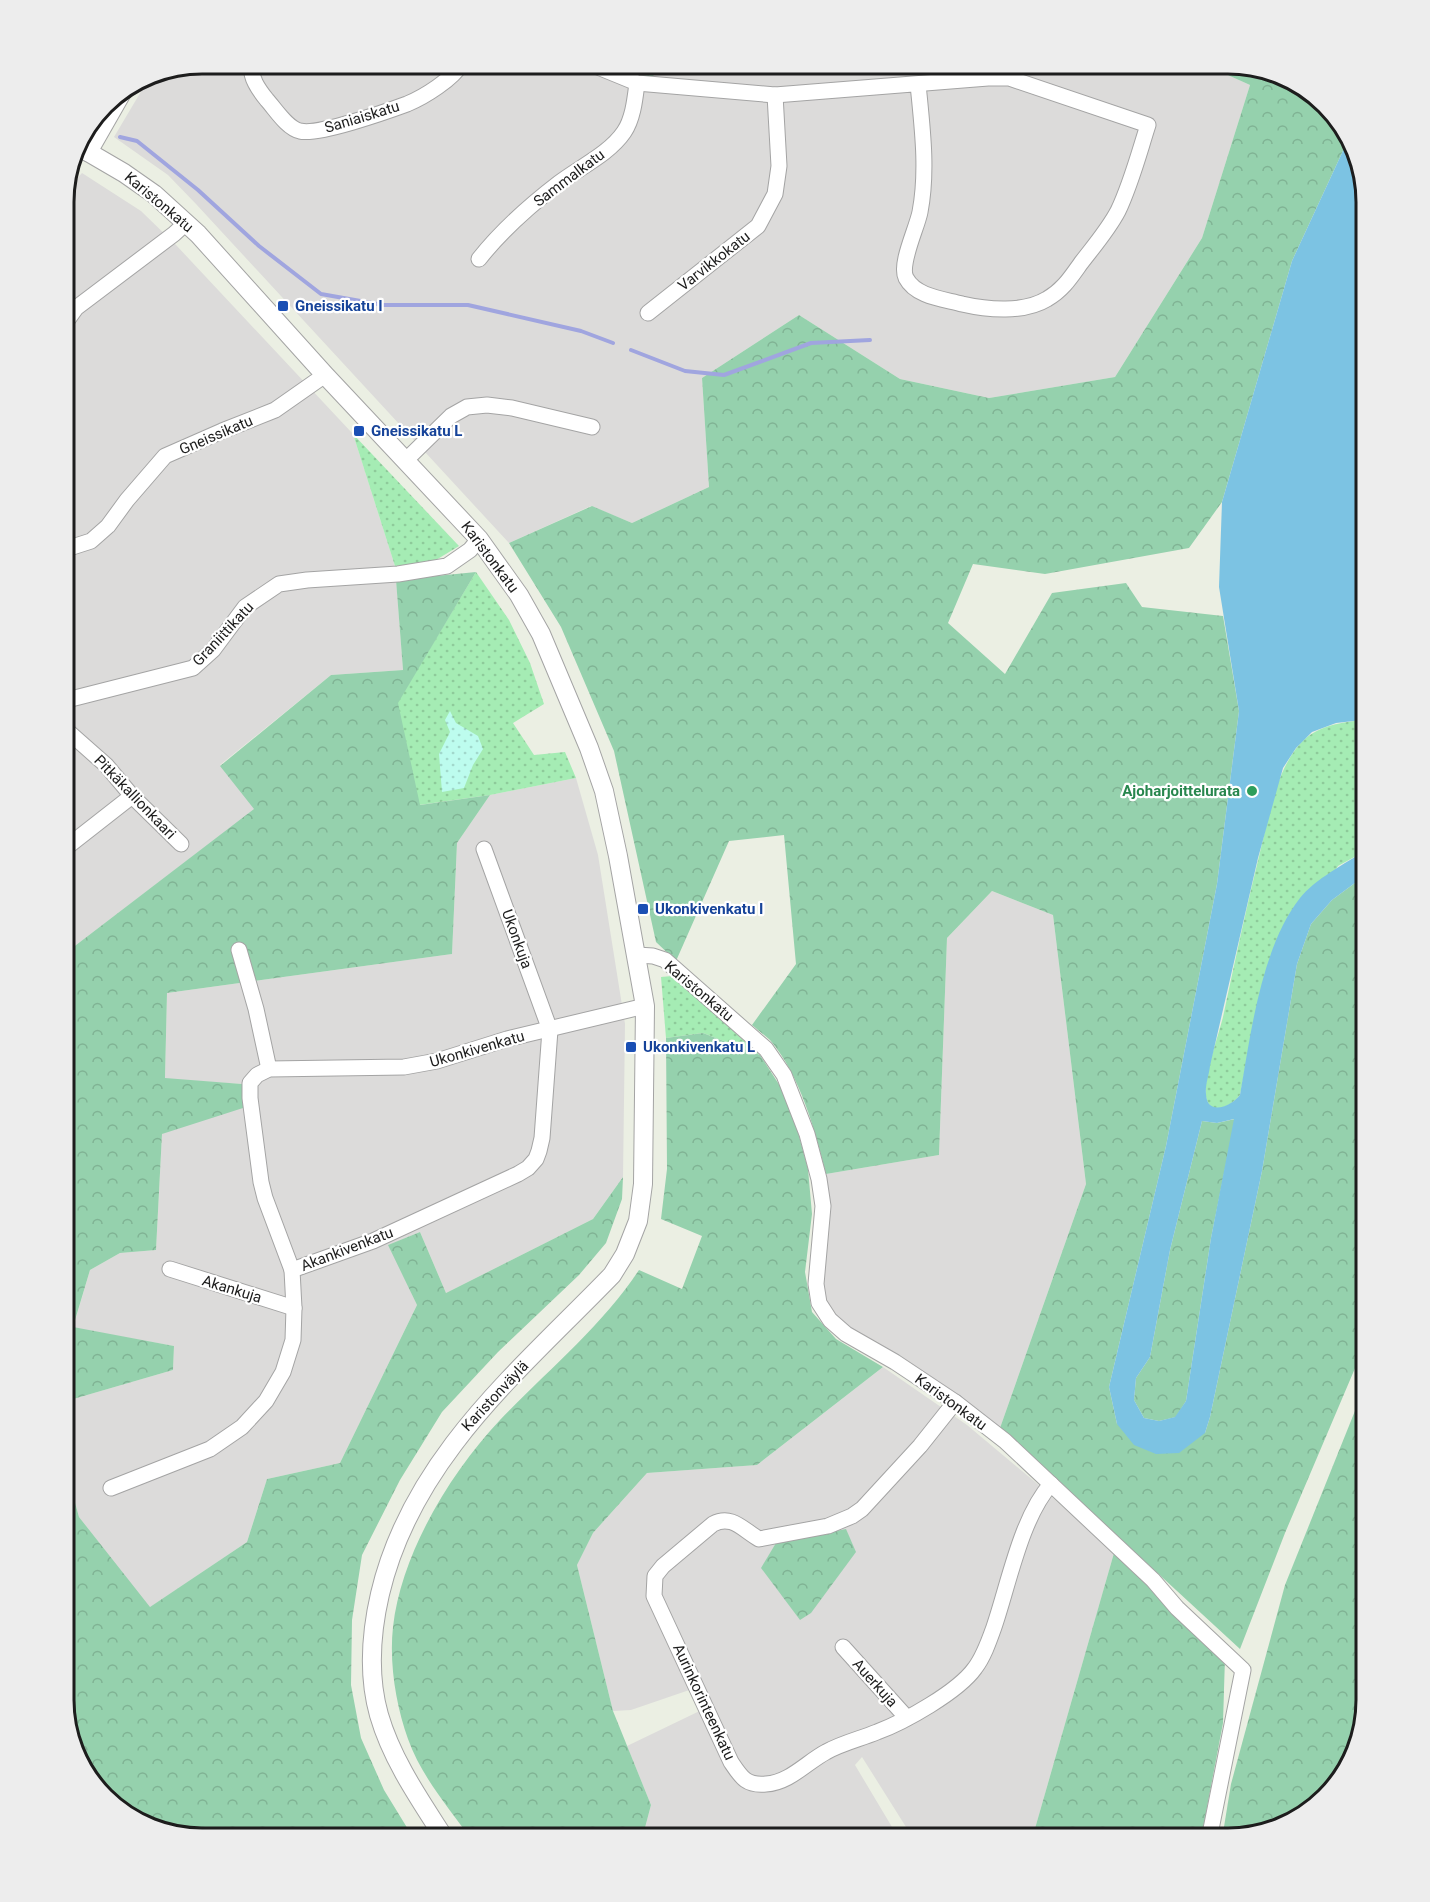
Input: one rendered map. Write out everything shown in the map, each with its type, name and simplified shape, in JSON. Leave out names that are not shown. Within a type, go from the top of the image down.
[{"type":"street","name":"Saniaiskatu","points":[[253,74],[260,91],[293,128],[302,132],[318,131],[408,103],[435,88],[450,74]]},
{"type":"street","points":[[615,74],[637,83],[775,94],[978,78],[1009,78],[1148,125],[1118,211],[1103,236],[1063,289],[1045,301],[1022,307],[993,309],[973,307],[920,291],[905,277],[904,265],[920,212],[924,180],[918,84]]},
{"type":"street","name":"Sammalkatu","points":[[479,259],[501,232],[558,184],[610,147],[625,131],[634,105],[637,83]]},
{"type":"street","name":"Varvikkokatu","points":[[648,313],[758,225],[775,194],[779,166],[775,94]]},
{"type":"street","name":"Karistonkatu","points":[[84,150],[132,178],[186,223],[479,539],[519,595],[540,634],[589,748],[604,790],[637,955],[653,956],[665,960],[766,1049],[784,1076],[807,1134],[819,1179],[823,1206],[816,1284],[819,1304],[830,1320],[846,1334],[895,1362],[955,1402],[1005,1441],[1153,1580],[1177,1608],[1243,1670],[1211,1828]]},
{"type":"street","points":[[74,311],[186,223]]},
{"type":"street","name":"Gneissikatu","points":[[74,546],[91,541],[108,526],[165,456],[274,410],[325,375]]},
{"type":"street","points":[[406,460],[451,416],[467,407],[487,405],[512,408],[592,427]]},
{"type":"street","name":"Graniittikatu","points":[[74,698],[193,668],[213,650],[245,607],[279,584],[398,574],[447,566],[470,550],[479,539]]},
{"type":"street","name":"Pitkäkallionkaari","points":[[74,737],[106,765],[132,796],[181,844]]},
{"type":"street","points":[[74,841],[132,796]]},
{"type":"street","name":"Ukonkuja","points":[[484,849],[550,1030]]},
{"type":"street","points":[[239,950],[256,1009],[269,1070],[257,1075],[250,1083],[261,1182],[292,1270]]},
{"type":"street","name":"Karistonväylä","points":[[438,1828],[409,1782],[391,1747],[379,1715],[374,1687],[373,1624],[381,1588],[391,1553],[406,1518],[426,1482],[448,1450],[473,1417],[612,1275],[625,1254],[638,1221],[643,1184],[645,1006],[637,955]]},
{"type":"street","name":"Ukonkivenkatu","points":[[269,1070],[404,1067],[437,1061],[507,1039],[645,1006]]},
{"type":"street","name":"Akankivenkatu","points":[[111,1488],[210,1449],[242,1427],[266,1401],[283,1372],[293,1340],[292,1270],[373,1241],[528,1168],[536,1159],[542,1138],[550,1030]]},
{"type":"street","name":"Akankuja","points":[[170,1269],[294,1308]]},
{"type":"street","name":"Aurinkorinteenkatu","points":[[955,1402],[920,1446],[862,1509],[852,1516],[828,1526],[759,1539],[729,1520],[720,1520],[663,1566],[656,1576],[653,1586],[654,1596],[731,1762],[741,1778],[754,1785],[769,1784],[786,1778],[835,1748],[908,1718],[955,1688],[975,1669],[987,1647],[1036,1504],[1051,1484]]},
{"type":"street","name":"Auerkuja","points":[[843,1647],[908,1718]]},
{"type":"shaded area","points":[[193,74],[1226,74],[1250,85],[1202,238],[1115,377],[989,398],[900,379],[799,315],[702,378],[709,487],[632,523],[591,506],[509,543],[168,175],[114,137],[143,88],[161,80]]},
{"type":"shaded area","name":"Ajoharjoittelurata","points":[[1344,148],[1354,177],[1356,202],[1356,721],[1336,723],[1312,732],[1296,748],[1283,768],[1258,858],[1210,1066],[1206,1091],[1207,1101],[1211,1105],[1226,1106],[1240,1095],[1254,1019],[1267,966],[1287,918],[1300,898],[1322,878],[1356,857],[1356,882],[1332,900],[1311,924],[1297,964],[1262,1171],[1205,1433],[1179,1453],[1156,1454],[1134,1445],[1117,1424],[1109,1387],[1166,1146],[1217,884],[1239,711],[1219,587],[1222,502],[1292,261]],"holes":[[[1234,1119],[1211,1238],[1186,1401],[1175,1417],[1159,1421],[1144,1418],[1134,1400],[1136,1378],[1150,1357],[1170,1250],[1202,1121],[1217,1123]]]},
{"type":"shaded area","points":[[82,173],[141,211],[176,245],[353,434],[395,566],[403,670],[331,675],[220,765],[255,809],[74,947],[74,193],[76,180]]},
{"type":"shaded area","points":[[450,711],[456,723],[478,736],[483,749],[473,765],[464,788],[442,792],[439,754],[450,732],[445,720]]},
{"type":"shaded area","points":[[576,778],[598,855],[625,1024],[623,1177],[593,1219],[446,1293],[420,1232],[389,1245],[417,1305],[340,1463],[267,1479],[247,1542],[149,1608],[79,1517],[74,1499],[74,1399],[173,1370],[174,1346],[74,1328],[74,1325],[90,1270],[120,1253],[156,1250],[162,1134],[242,1084],[165,1079],[167,993],[452,954],[457,843],[490,795]]},
{"type":"shaded area","points":[[992,891],[1053,915],[1086,1184],[1000,1428],[901,1356],[847,1328],[824,1300],[821,1281],[829,1205],[826,1174],[939,1155],[947,938]]},
{"type":"shaded area","points":[[883,1367],[967,1425],[1114,1553],[1035,1828],[907,1828],[862,1757],[855,1765],[893,1828],[645,1828],[651,1805],[627,1746],[710,1706],[701,1686],[631,1710],[613,1711],[577,1565],[593,1533],[647,1473],[757,1465]]},
{"type":"green space","points":[[636,74],[654,74],[653,77]]},
{"type":"green space","points":[[1226,74],[1261,78],[1292,91],[1319,111],[1335,131],[1344,148],[1292,261],[1222,502],[1189,548],[1045,574],[973,564],[948,623],[1005,674],[1052,593],[1126,583],[1142,607],[1223,616],[1239,711],[1217,884],[1166,1146],[1109,1387],[1117,1424],[1205,1433],[1262,1171],[1297,964],[1311,924],[1332,900],[1356,882],[1356,1366],[1285,1533],[1240,1649],[1000,1428],[1086,1184],[1053,915],[992,891],[947,938],[939,1155],[826,1174],[817,1139],[798,1086],[781,1054],[770,1040],[752,1025],[796,964],[784,835],[729,841],[676,961],[656,942],[614,751],[561,627],[509,543],[592,506],[632,523],[709,487],[702,378],[799,315],[900,379],[989,398],[1115,377],[1202,238],[1250,85]]},
{"type":"green space","points":[[353,434],[459,546],[431,563],[395,566]]},
{"type":"green space","points":[[476,572],[509,620],[530,663],[544,704],[513,723],[534,755],[565,752],[576,778],[490,795],[419,805],[397,703]]},
{"type":"green space","points":[[476,572],[398,703],[420,805],[490,795],[457,843],[452,954],[167,993],[165,1078],[242,1084],[243,1108],[162,1134],[156,1250],[120,1253],[90,1270],[74,1324],[74,947],[254,809],[220,766],[331,675],[403,670],[396,580]]},
{"type":"green space","points":[[1356,721],[1356,856],[1338,866],[1260,993],[1240,1095],[1227,1106],[1212,1107],[1206,1097],[1209,1069],[1270,810],[1282,772],[1301,742],[1316,731]]},
{"type":"green space","points":[[672,976],[760,1055],[703,1033],[666,1038],[661,977]]},
{"type":"green space","points":[[703,1033],[760,1055],[780,1086],[798,1132],[808,1169],[812,1214],[805,1272],[812,1312],[836,1339],[883,1367],[757,1465],[647,1473],[593,1533],[577,1565],[613,1711],[651,1805],[645,1828],[463,1828],[420,1766],[404,1726],[394,1684],[392,1655],[393,1627],[398,1599],[417,1543],[431,1516],[463,1464],[500,1420],[591,1330],[639,1270],[682,1289],[702,1236],[661,1219],[667,1169],[666,1038]]},
{"type":"green space","points":[[1235,1119],[1211,1238],[1186,1401],[1176,1417],[1159,1421],[1144,1418],[1134,1400],[1136,1378],[1150,1357],[1170,1250],[1202,1121],[1217,1123]]},
{"type":"green space","points":[[623,1177],[622,1199],[606,1243],[579,1275],[498,1352],[442,1412],[400,1480],[362,1555],[352,1620],[351,1685],[361,1738],[384,1790],[407,1828],[185,1827],[161,1822],[145,1815],[117,1797],[105,1785],[87,1757],[75,1717],[74,1499],[79,1517],[150,1607],[247,1542],[267,1479],[340,1463],[417,1305],[388,1245],[420,1232],[446,1293],[593,1219]]},
{"type":"green space","points":[[74,1327],[174,1346],[173,1370],[74,1399]]},
{"type":"green space","points":[[1356,1408],[1356,1700],[1350,1741],[1343,1757],[1325,1785],[1299,1807],[1269,1822],[1224,1828],[1231,1784],[1285,1585]]},
{"type":"green space","points":[[846,1529],[856,1552],[811,1613],[800,1620],[761,1568],[776,1543]]},
{"type":"green space","points":[[1114,1553],[1225,1657],[1223,1723],[1203,1828],[1035,1828]]},
{"type":"waterway","points":[[120,137],[137,141],[198,190],[259,246],[321,294],[383,305],[468,305],[581,331],[613,343]]},
{"type":"waterway","points":[[631,350],[685,371],[724,375],[811,343],[870,340]]},
{"type":"place","name":"Gneissikatu I","points":[[283,306]]},
{"type":"place","name":"Gneissikatu L","points":[[359,431]]},
{"type":"place","name":"Ajoharjoittelurata","points":[[1252,791]]},
{"type":"place","name":"Ukonkivenkatu I","points":[[643,909]]},
{"type":"place","name":"Ukonkivenkatu L","points":[[631,1047]]}]
